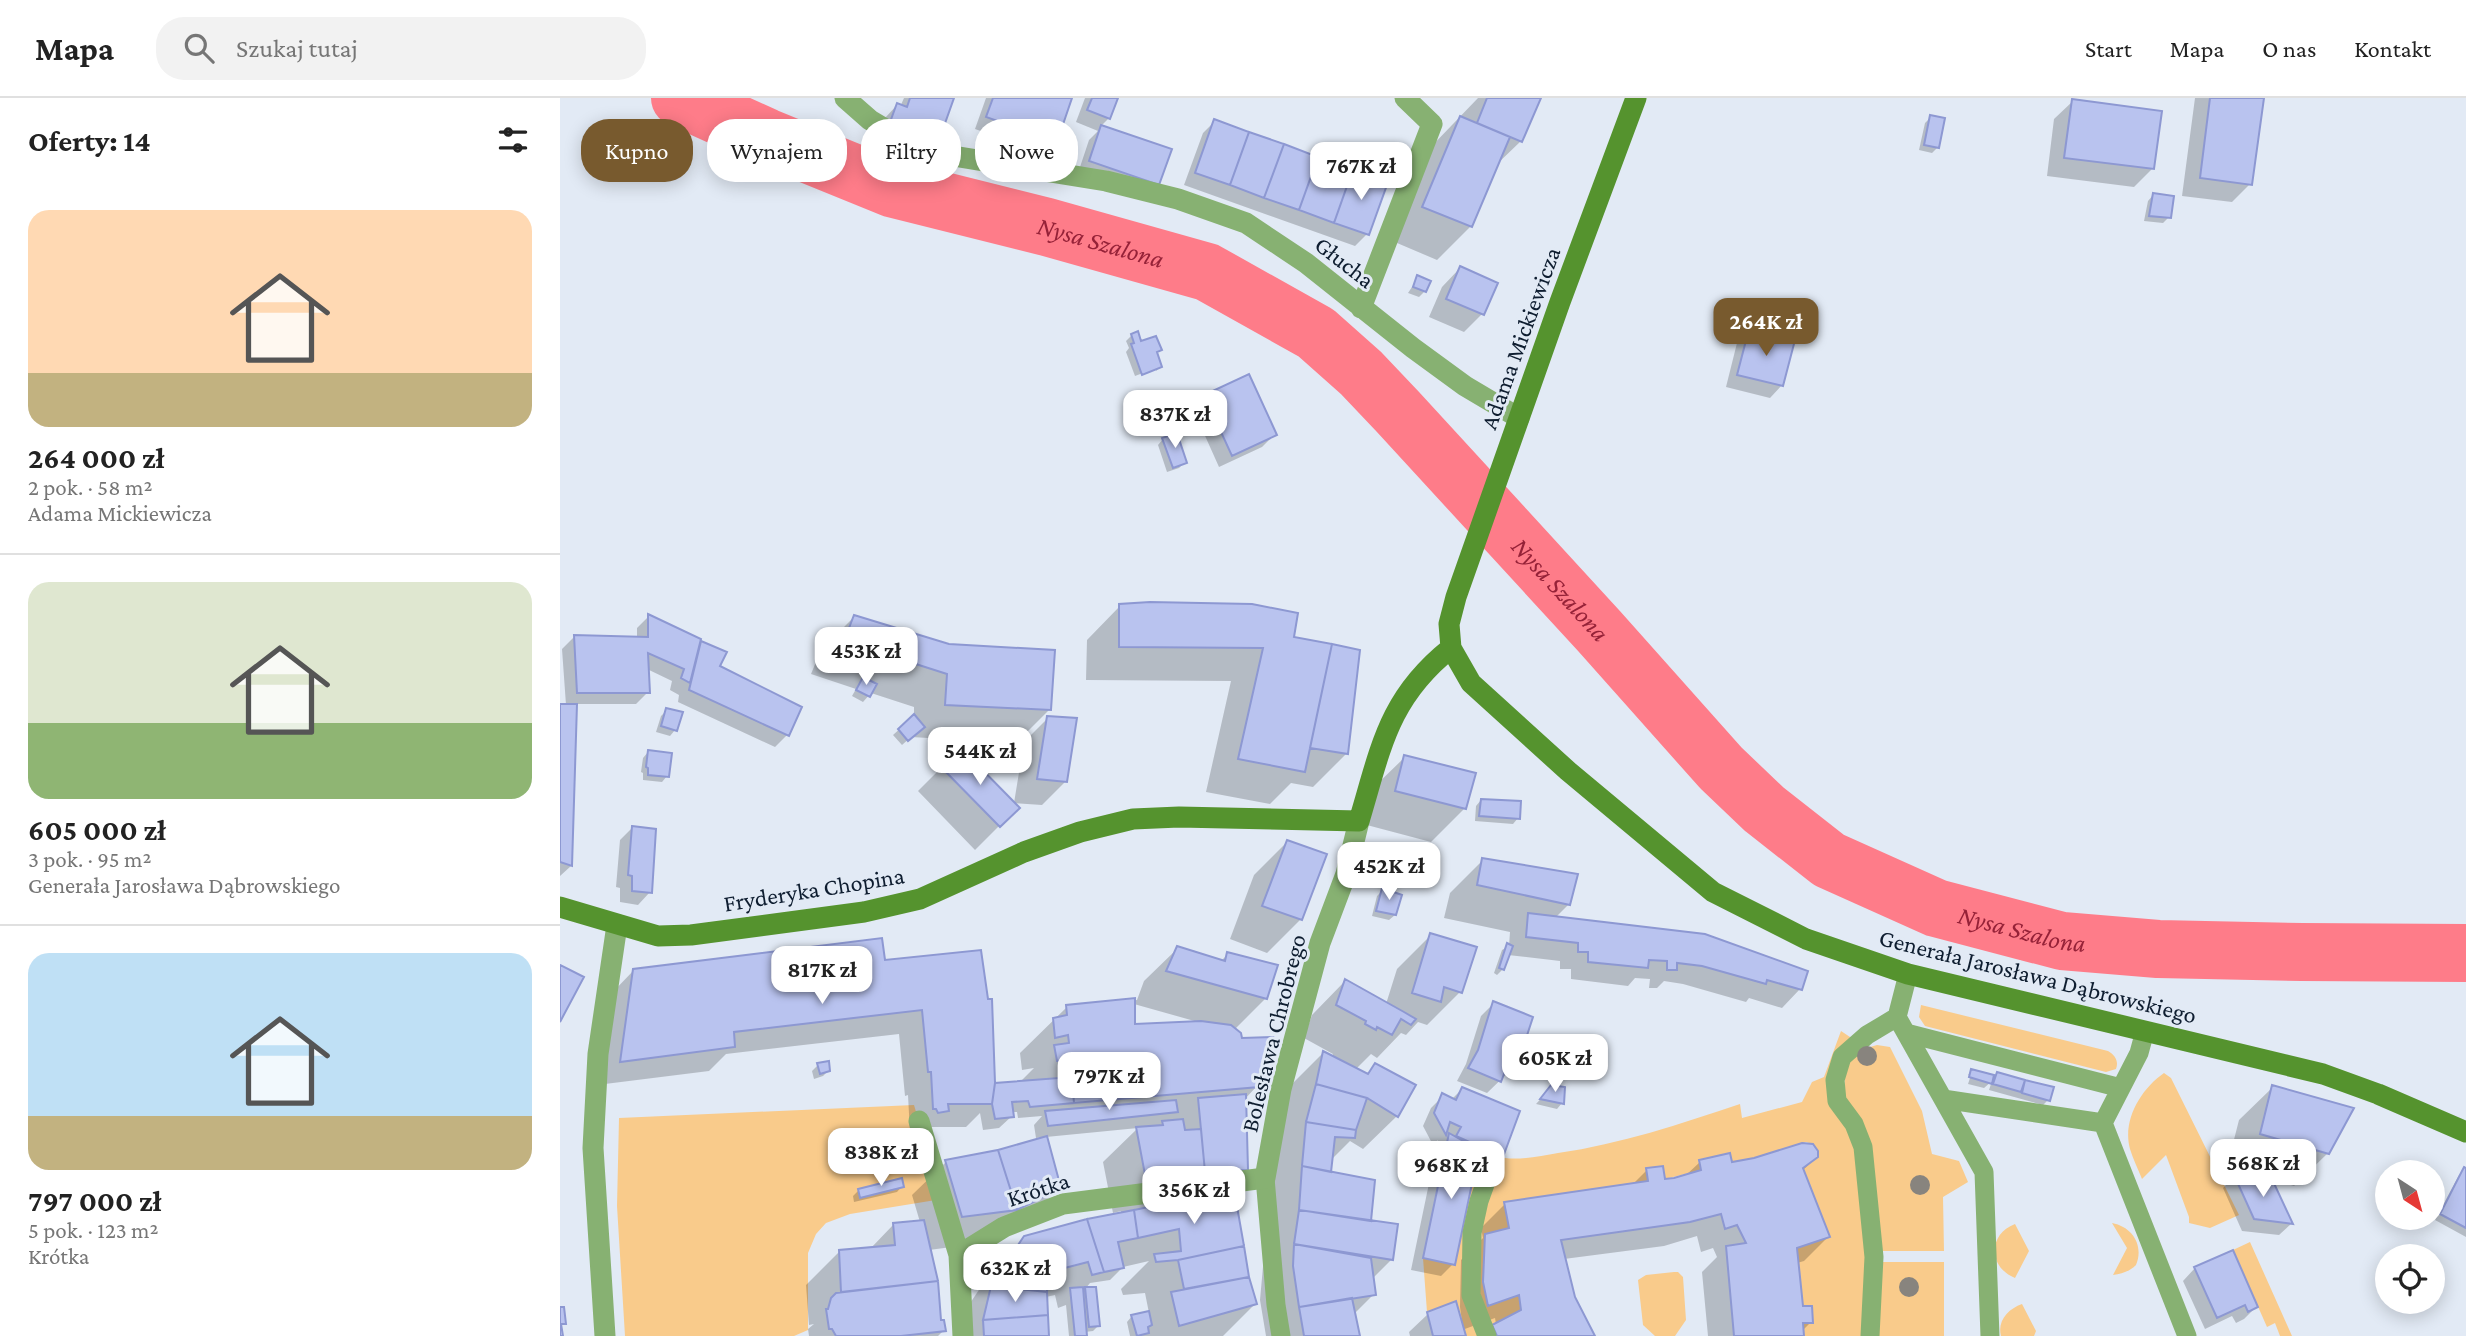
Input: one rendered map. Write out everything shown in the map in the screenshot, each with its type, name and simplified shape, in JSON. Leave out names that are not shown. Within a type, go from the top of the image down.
[{"type":"main road","name":"Adama Mickiewicza","points":[[1451,648],[1449,624],[1456,597],[1636,98]]},
{"type":"main road","name":"Bolesława Chrobrego","points":[[1359,821],[1382,742],[1396,710],[1411,686],[1430,665],[1451,648]]},
{"type":"main road","name":"Generała Jarosława Dąbrowskiego","points":[[1451,648],[1471,683],[1515,725],[1637,830],[1713,891],[1806,939],[1908,974],[2322,1074],[2378,1094],[2466,1132]]},
{"type":"main road","name":"Fryderyka Chopina","points":[[560,907],[658,936],[670,936],[864,912],[920,899],[1024,852],[1080,832],[1133,819],[1220,817],[1359,821]]},
{"type":"street","name":"Głucha","points":[[845,98],[870,120],[941,154],[1106,181],[1178,199],[1246,223],[1306,263],[1465,386],[1519,418]]},
{"type":"street","points":[[1361,308],[1432,124],[1405,98]]},
{"type":"street","name":"Bolesława Chrobrego","points":[[1265,1178],[1287,1066],[1320,943],[1346,874],[1359,821]]},
{"type":"street","points":[[605,1336],[593,1148],[598,1054],[617,925]]},
{"type":"street","points":[[919,1121],[959,1255],[963,1336]]},
{"type":"street","name":"Krótka","points":[[959,1255],[1004,1227],[1063,1204],[1265,1178]]},
{"type":"lane","points":[[1908,974],[1902,1025],[1983,1172],[1990,1336]]},
{"type":"lane","points":[[1870,1336],[1874,1257],[1863,1147],[1854,1124],[1837,1101],[1835,1080],[1842,1057],[1867,1035],[1902,1025],[2121,1088]]},
{"type":"lane","points":[[2145,1031],[2139,1053],[2103,1123],[2187,1336]]},
{"type":"lane","points":[[1943,1099],[2103,1123]]},
{"type":"lane","points":[[1486,1336],[1471,1295],[1472,1233],[1488,1176]]},
{"type":"lane","name":"Bolesława Chrobrego","points":[[1265,1178],[1281,1336]]},
{"type":"shaded area","points":[[1921,1005],[2108,1051],[2116,1058],[2116,1069],[2106,1072],[1925,1026],[1919,1017]]},
{"type":"shaded area","points":[[1841,1031],[1850,1039],[1830,1070],[1827,1091],[1850,1133],[1857,1155],[1866,1242],[1864,1336],[1804,1336],[1803,1323],[1813,1322],[1812,1306],[1803,1306],[1797,1248],[1830,1237],[1803,1168],[1818,1157],[1815,1147],[1806,1142],[1732,1162],[1730,1153],[1699,1160],[1701,1170],[1665,1179],[1663,1166],[1647,1168],[1648,1181],[1504,1202],[1509,1228],[1485,1234],[1483,1282],[1488,1306],[1519,1295],[1521,1310],[1492,1325],[1497,1336],[1492,1336],[1475,1296],[1476,1233],[1493,1171],[1485,1166],[1469,1228],[1468,1299],[1484,1336],[1466,1336],[1456,1301],[1427,1312],[1423,1258],[1455,1264],[1479,1150],[1505,1158],[1538,1156],[1627,1139],[1740,1104],[1742,1118],[1802,1102],[1812,1082],[1824,1077]]},
{"type":"shaded area","points":[[1877,1045],[1890,1047],[1922,1111],[1932,1154],[1959,1161],[1968,1182],[1943,1197],[1944,1251],[1878,1251],[1844,1099],[1845,1068],[1860,1050]]},
{"type":"shaded area","points":[[2164,1073],[2171,1078],[2239,1215],[2210,1228],[2189,1223],[2166,1155],[2142,1179],[2130,1149],[2129,1127],[2135,1106],[2148,1088]]},
{"type":"shaded area","points":[[914,1105],[942,1199],[850,1214],[826,1223],[816,1234],[808,1253],[808,1330],[794,1336],[625,1336],[617,1206],[619,1118]]},
{"type":"shaded area","points":[[2112,1223],[2131,1233],[2139,1251],[2136,1265],[2126,1272],[2113,1275],[2127,1248]]},
{"type":"shaded area","points":[[2015,1224],[2029,1251],[2015,1278],[2000,1266],[1995,1251],[2000,1235]]},
{"type":"shaded area","points":[[2250,1242],[2292,1336],[2280,1336],[2275,1323],[2267,1327],[2233,1250]]},
{"type":"shaded area","points":[[1879,1262],[1944,1262],[1944,1336],[1876,1336]]},
{"type":"shaded area","points":[[1678,1272],[1683,1277],[1686,1320],[1675,1336],[1655,1336],[1643,1325],[1638,1280],[1646,1275]]},
{"type":"shaded area","points":[[2022,1304],[2036,1331],[2034,1336],[2001,1336],[2001,1325],[2005,1316]]},
{"type":"building","points":[[910,98],[954,98],[947,119],[891,119],[897,103],[907,107]]},
{"type":"building","points":[[993,98],[1072,98],[1065,119],[986,117]]},
{"type":"building","points":[[1092,98],[1118,98],[1110,119],[1087,110]]},
{"type":"building","points":[[1487,98],[1541,98],[1522,142],[1477,123]]},
{"type":"building","points":[[2210,98],[2264,98],[2252,185],[2200,178]]},
{"type":"building","points":[[2072,99],[2162,111],[2154,169],[2064,158]]},
{"type":"building","points":[[1930,115],[1945,118],[1939,148],[1924,145]]},
{"type":"building","points":[[1460,116],[1510,137],[1472,227],[1422,207]]},
{"type":"building","points":[[1214,119],[1249,132],[1230,185],[1195,173]]},
{"type":"building","points":[[1101,125],[1172,149],[1159,185],[1089,161]]},
{"type":"building","points":[[1249,132],[1284,144],[1264,198],[1230,185]]},
{"type":"building","points":[[1284,144],[1318,157],[1299,210],[1264,198]]},
{"type":"building","points":[[1318,157],[1353,169],[1334,223],[1299,210]]},
{"type":"building","points":[[1353,169],[1388,182],[1369,235],[1334,223]]},
{"type":"building","points":[[2153,193],[2174,196],[2171,218],[2149,216]]},
{"type":"building","points":[[1460,266],[1498,283],[1484,315],[1446,299]]},
{"type":"building","points":[[1417,275],[1431,281],[1426,292],[1413,287]]},
{"type":"building","points":[[1762,311],[1800,321],[1795,340],[1757,330]]},
{"type":"building","points":[[1749,329],[1795,340],[1783,386],[1737,375]]},
{"type":"building","points":[[1138,331],[1141,341],[1156,336],[1162,350],[1157,352],[1162,367],[1142,375],[1131,344],[1134,343],[1131,334]]},
{"type":"building","points":[[1249,374],[1277,435],[1232,456],[1204,395]]},
{"type":"building","points":[[1161,400],[1166,414],[1154,419],[1149,406]]},
{"type":"building","points":[[1177,433],[1187,463],[1173,468],[1162,438]]},
{"type":"building","points":[[1119,604],[1252,604],[1298,613],[1294,637],[1332,644],[1305,772],[1238,759],[1263,648],[1119,647]]},
{"type":"building","points":[[648,614],[701,639],[690,683],[681,678],[684,669],[648,653],[650,693],[577,693],[574,635],[648,637]]},
{"type":"building","points":[[854,615],[949,644],[1055,650],[1051,710],[945,705],[947,674],[844,641]]},
{"type":"building","points":[[701,641],[727,652],[720,666],[802,707],[789,736],[689,690]]},
{"type":"building","points":[[1332,644],[1360,650],[1348,754],[1310,748]]},
{"type":"building","points":[[863,677],[877,684],[870,697],[856,690]]},
{"type":"building","points":[[560,704],[577,704],[572,866],[560,862]]},
{"type":"building","points":[[666,708],[683,712],[677,731],[661,726]]},
{"type":"building","points":[[914,714],[925,727],[908,741],[898,729]]},
{"type":"building","points":[[1047,716],[1077,718],[1067,782],[1037,779]]},
{"type":"building","points":[[961,748],[1020,808],[1000,827],[940,766]]},
{"type":"building","points":[[648,750],[672,753],[669,777],[648,775]]},
{"type":"building","points":[[1404,755],[1476,773],[1466,809],[1395,791]]},
{"type":"building","points":[[1481,799],[1521,801],[1520,819],[1479,816]]},
{"type":"building","points":[[632,826],[656,829],[652,893],[632,891],[632,876],[628,875]]},
{"type":"building","points":[[1287,840],[1327,854],[1302,920],[1262,906]]},
{"type":"building","points":[[1482,858],[1578,874],[1570,905],[1477,885]]},
{"type":"building","points":[[1382,888],[1402,895],[1396,915],[1376,911]]},
{"type":"building","points":[[1528,913],[1705,934],[1808,971],[1802,990],[1767,980],[1766,984],[1702,966],[1677,963],[1677,970],[1667,970],[1667,961],[1649,960],[1648,968],[1588,962],[1588,952],[1578,952],[1578,943],[1526,937]]},
{"type":"building","points":[[1430,933],[1477,947],[1462,993],[1444,987],[1441,1002],[1412,993]]},
{"type":"building","points":[[882,938],[885,960],[981,950],[988,999],[992,999],[995,1083],[992,1104],[948,1104],[949,1111],[938,1113],[933,1109],[922,1010],[734,1032],[735,1047],[620,1062],[633,969]]},
{"type":"building","points":[[1507,943],[1513,946],[1504,970],[1499,968]]},
{"type":"building","points":[[1177,946],[1225,961],[1227,952],[1278,965],[1267,999],[1166,971]]},
{"type":"building","points":[[560,965],[584,977],[560,1022]]},
{"type":"building","points":[[1345,979],[1416,1019],[1411,1025],[1401,1019],[1392,1035],[1365,1024],[1366,1021],[1336,1005]]},
{"type":"building","points":[[1135,998],[1135,1024],[1201,1021],[1231,1025],[1241,1033],[1242,1038],[1273,1037],[1259,1087],[1074,1103],[1070,1060],[1057,1061],[1054,1045],[1069,1043],[1068,1035],[1055,1038],[1053,1018],[1067,1015],[1066,1005]]},
{"type":"building","points":[[1493,1001],[1533,1017],[1517,1066],[1514,1065],[1514,1069],[1507,1066],[1501,1082],[1468,1068],[1478,1050]]},
{"type":"building","points":[[1323,1051],[1368,1074],[1375,1063],[1416,1085],[1398,1117],[1367,1098],[1316,1084]]},
{"type":"building","points":[[829,1061],[830,1071],[820,1074],[817,1063]]},
{"type":"building","points":[[1971,1069],[1994,1075],[1992,1084],[1969,1077]]},
{"type":"building","points":[[1997,1072],[2025,1080],[2021,1092],[1993,1084]]},
{"type":"building","points":[[1072,1077],[1074,1103],[1030,1107],[1028,1101],[1012,1102],[1014,1117],[995,1119],[992,1104],[995,1083]]},
{"type":"building","points":[[2025,1080],[2054,1087],[2050,1101],[2022,1093]]},
{"type":"building","points":[[1316,1084],[1367,1098],[1356,1130],[1306,1122]]},
{"type":"building","points":[[1551,1085],[1565,1087],[1564,1104],[1540,1099]]},
{"type":"building","points":[[2272,1085],[2354,1108],[2329,1154],[2260,1134]]},
{"type":"building","points":[[1462,1087],[1520,1111],[1503,1157],[1456,1136],[1461,1127],[1450,1122],[1446,1135],[1434,1113],[1442,1093],[1456,1100]]},
{"type":"building","points":[[1246,1094],[1248,1170],[1205,1172],[1198,1098]]},
{"type":"building","points":[[1176,1100],[1178,1112],[1048,1126],[1045,1111]]},
{"type":"building","points":[[1183,1119],[1185,1130],[1201,1129],[1205,1172],[1146,1180],[1136,1127],[1163,1125],[1162,1121]]},
{"type":"building","points":[[1306,1122],[1356,1130],[1355,1138],[1335,1137],[1331,1172],[1302,1166]]},
{"type":"building","points":[[1449,1133],[1479,1150],[1455,1265],[1423,1258]]},
{"type":"building","points":[[1047,1136],[1061,1188],[1017,1210],[998,1150]]},
{"type":"building","points":[[1802,1143],[1813,1144],[1818,1151],[1818,1157],[1803,1168],[1830,1237],[1797,1248],[1803,1306],[1812,1306],[1813,1323],[1803,1323],[1804,1336],[1734,1336],[1726,1246],[1746,1243],[1737,1225],[1725,1229],[1721,1214],[1690,1222],[1561,1240],[1575,1297],[1595,1336],[1497,1336],[1492,1325],[1521,1310],[1519,1295],[1488,1306],[1483,1282],[1485,1234],[1509,1228],[1504,1202],[1648,1181],[1646,1168],[1663,1166],[1665,1179],[1674,1178],[1701,1170],[1699,1160],[1730,1153],[1732,1162]]},
{"type":"building","points":[[998,1150],[1017,1210],[962,1217],[945,1160]]},
{"type":"building","points":[[1302,1166],[1375,1180],[1371,1221],[1299,1210]]},
{"type":"building","points":[[2464,1167],[2466,1168],[2466,1228],[2445,1217],[2445,1204]]},
{"type":"building","points":[[2234,1175],[2272,1179],[2293,1224],[2254,1219]]},
{"type":"building","points":[[902,1178],[904,1187],[860,1198],[858,1189]]},
{"type":"building","points":[[1235,1195],[1244,1246],[1156,1262],[1154,1254],[1181,1251],[1179,1229],[1138,1238],[1134,1210],[1182,1200]]},
{"type":"building","points":[[1134,1210],[1138,1238],[1118,1242],[1124,1268],[1104,1272],[1087,1219]]},
{"type":"building","points":[[1299,1210],[1398,1224],[1393,1260],[1294,1244]]},
{"type":"building","points":[[1087,1219],[1104,1272],[1092,1275],[1088,1262],[1049,1272],[1047,1292],[991,1286],[1024,1236]]},
{"type":"building","points":[[924,1220],[938,1281],[841,1292],[839,1250],[895,1245],[893,1223]]},
{"type":"building","points":[[1294,1244],[1371,1258],[1376,1295],[1299,1307],[1293,1266]]},
{"type":"building","points":[[1244,1246],[1249,1277],[1184,1289],[1178,1260]]},
{"type":"building","points":[[2233,1250],[2258,1307],[2248,1312],[2245,1305],[2217,1318],[2194,1267]]},
{"type":"building","points":[[1249,1277],[1257,1304],[1179,1326],[1171,1292]]},
{"type":"building","points":[[938,1281],[941,1320],[944,1320],[946,1331],[901,1336],[836,1336],[832,1329],[829,1329],[826,1309],[836,1293]]},
{"type":"building","points":[[991,1286],[1047,1292],[1048,1315],[983,1320]]},
{"type":"building","points":[[1083,1287],[1087,1336],[1075,1336],[1070,1288]]},
{"type":"building","points":[[1085,1287],[1096,1287],[1100,1326],[1089,1327]]},
{"type":"building","points":[[1352,1298],[1360,1336],[1304,1336],[1299,1307]]},
{"type":"building","points":[[1456,1301],[1466,1336],[1433,1336],[1427,1312]]},
{"type":"building","points":[[560,1307],[564,1307],[566,1324],[561,1324],[563,1336],[560,1336]]},
{"type":"building","points":[[1149,1311],[1152,1325],[1148,1327],[1149,1333],[1137,1336],[1131,1315]]},
{"type":"building","points":[[1048,1315],[1049,1336],[984,1336],[983,1320]]},
{"type":"waterway","name":"Nysa Szalona","points":[[680,98],[766,137],[891,188],[1047,227],[1207,272],[1316,333],[1361,373],[1398,412],[1721,768],[1764,809],[1829,860],[1936,908],[2062,941],[2158,949],[2466,953]]}]
